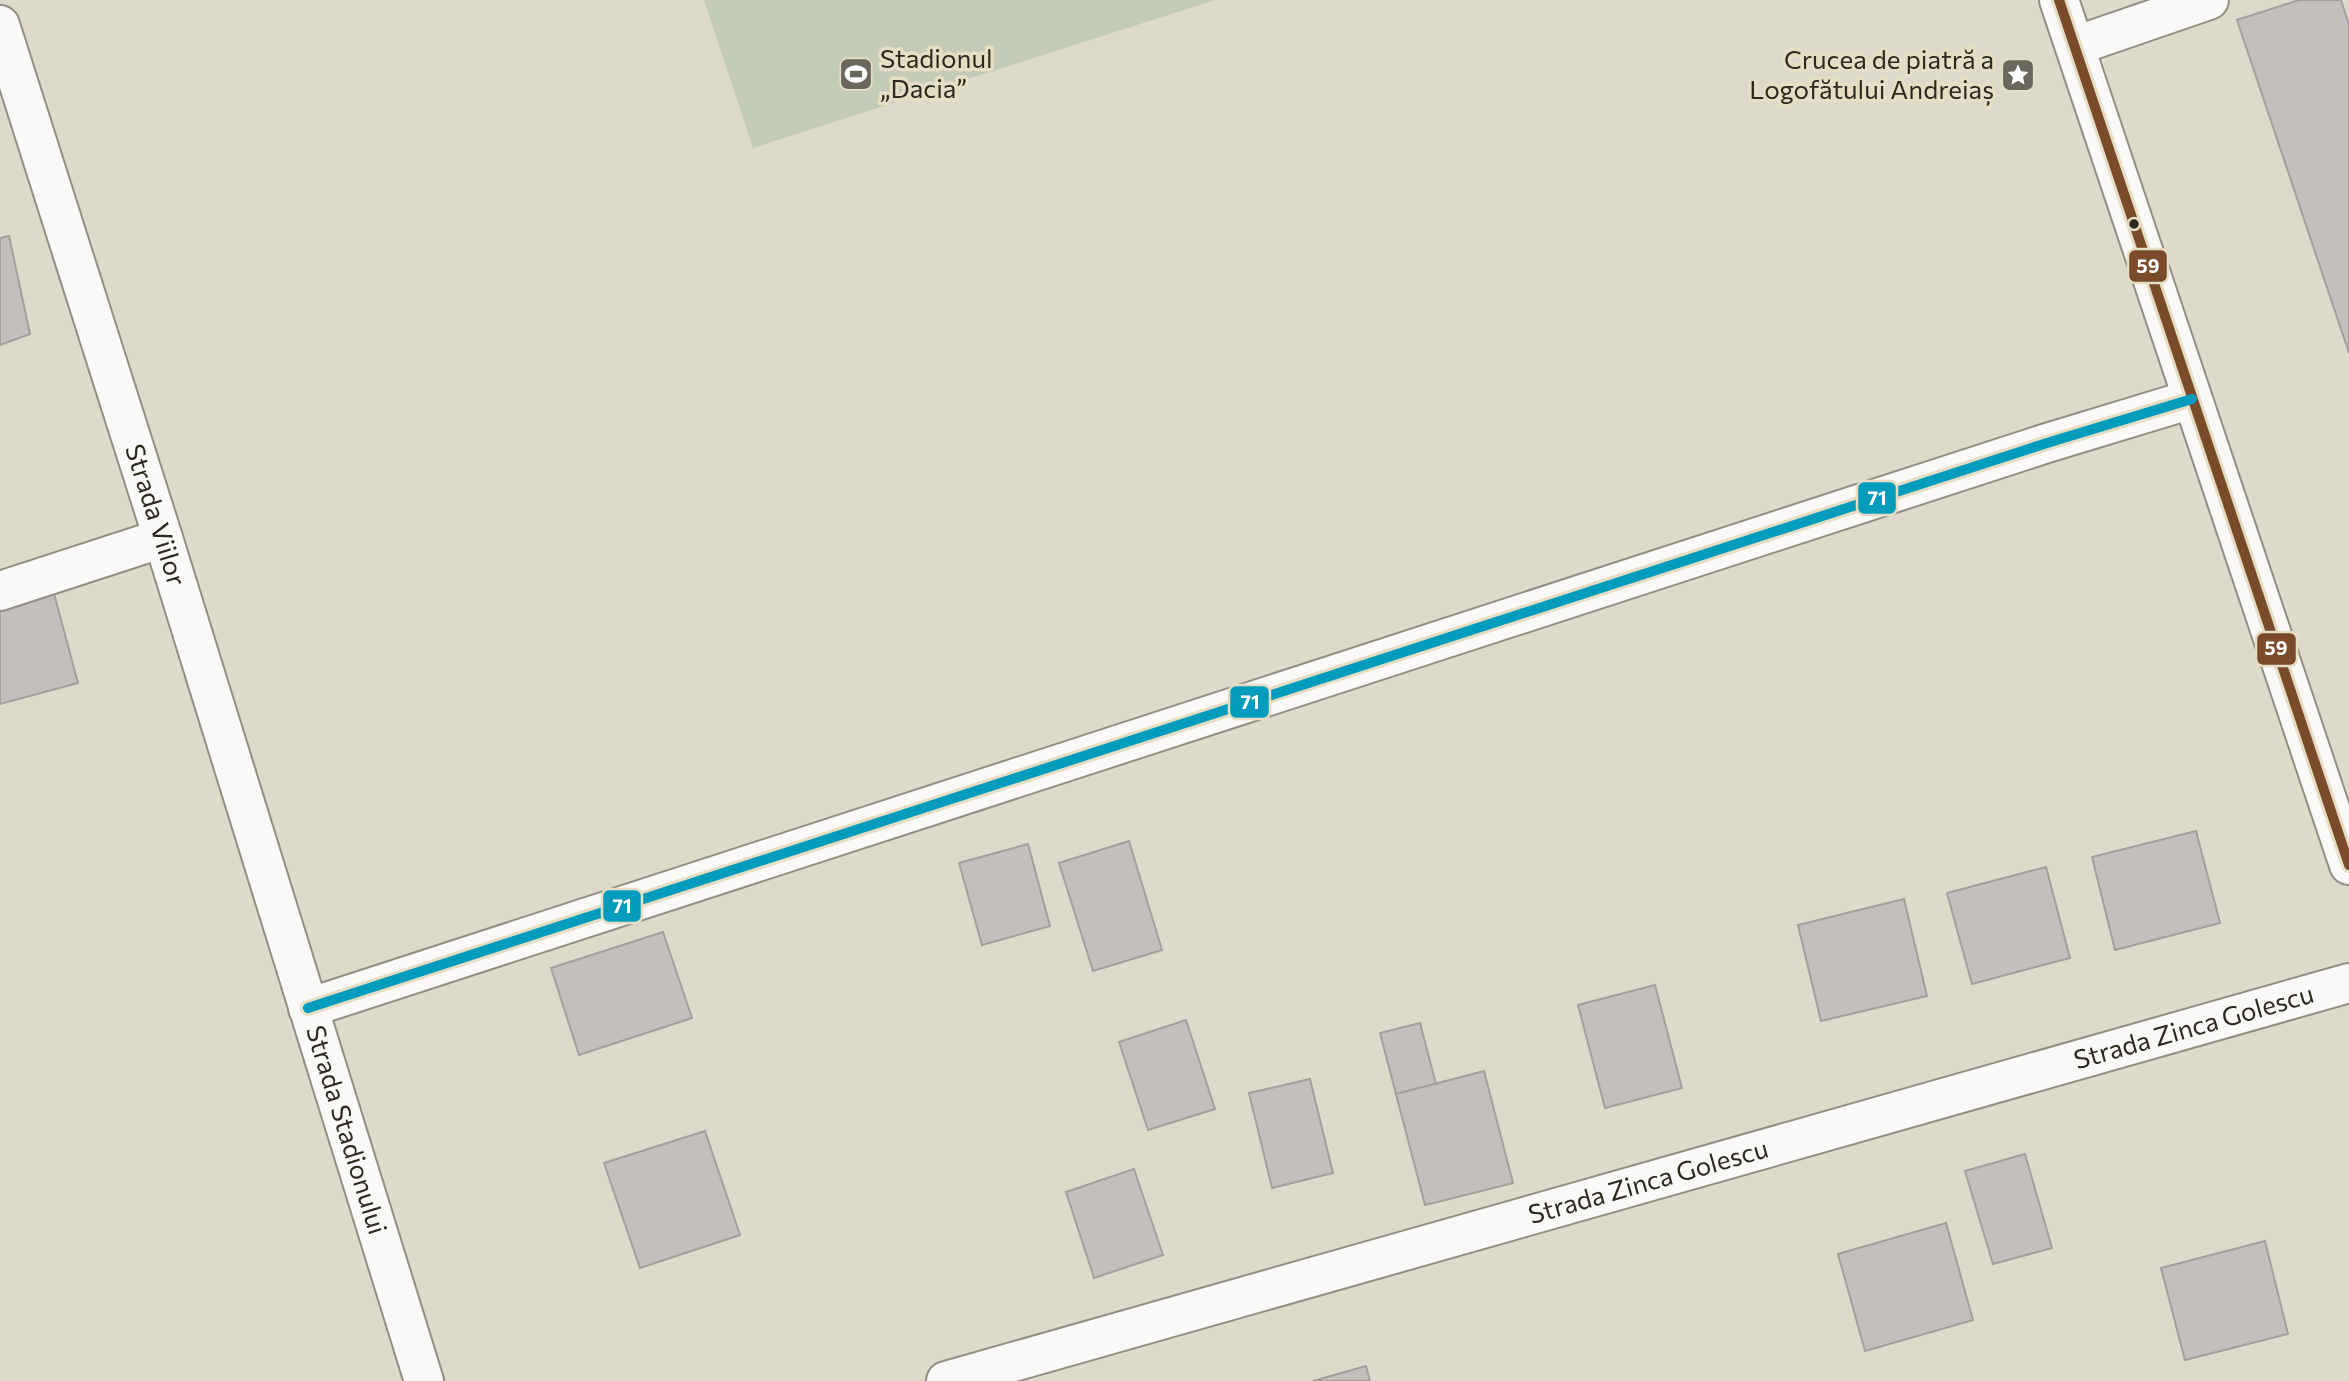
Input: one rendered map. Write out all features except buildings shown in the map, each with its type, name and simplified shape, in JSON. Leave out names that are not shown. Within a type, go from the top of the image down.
[{"type":"street","points":[[2059,0],[2349,865]]},
{"type":"street","points":[[2075,46],[2209,0]]},
{"type":"street","name":"Strada Viilor","points":[[0,25],[163,538],[308,1008]]},
{"type":"street","name":"Strada Stadionului","points":[[424,1381],[308,1008],[2192,399]]},
{"type":"street","points":[[0,590],[163,538]]},
{"type":"street","name":"Strada Zinca Golescu","points":[[946,1381],[2349,983]]},
{"type":"green space","name":"Stadionul „Dacia”","points":[[704,0],[1215,0],[753,148]]},
{"type":"transit line","name":"59","points":[[2059,0],[2349,865]]},
{"type":"transit line","name":"71","points":[[308,1008],[2047,443],[2192,399]]},
{"type":"place","name":"Stadionul „Dacia”","points":[[856,74]]},
{"type":"place","name":"Crucea de piatră a Logofătului Andreiaș","points":[[2018,75]]}]
